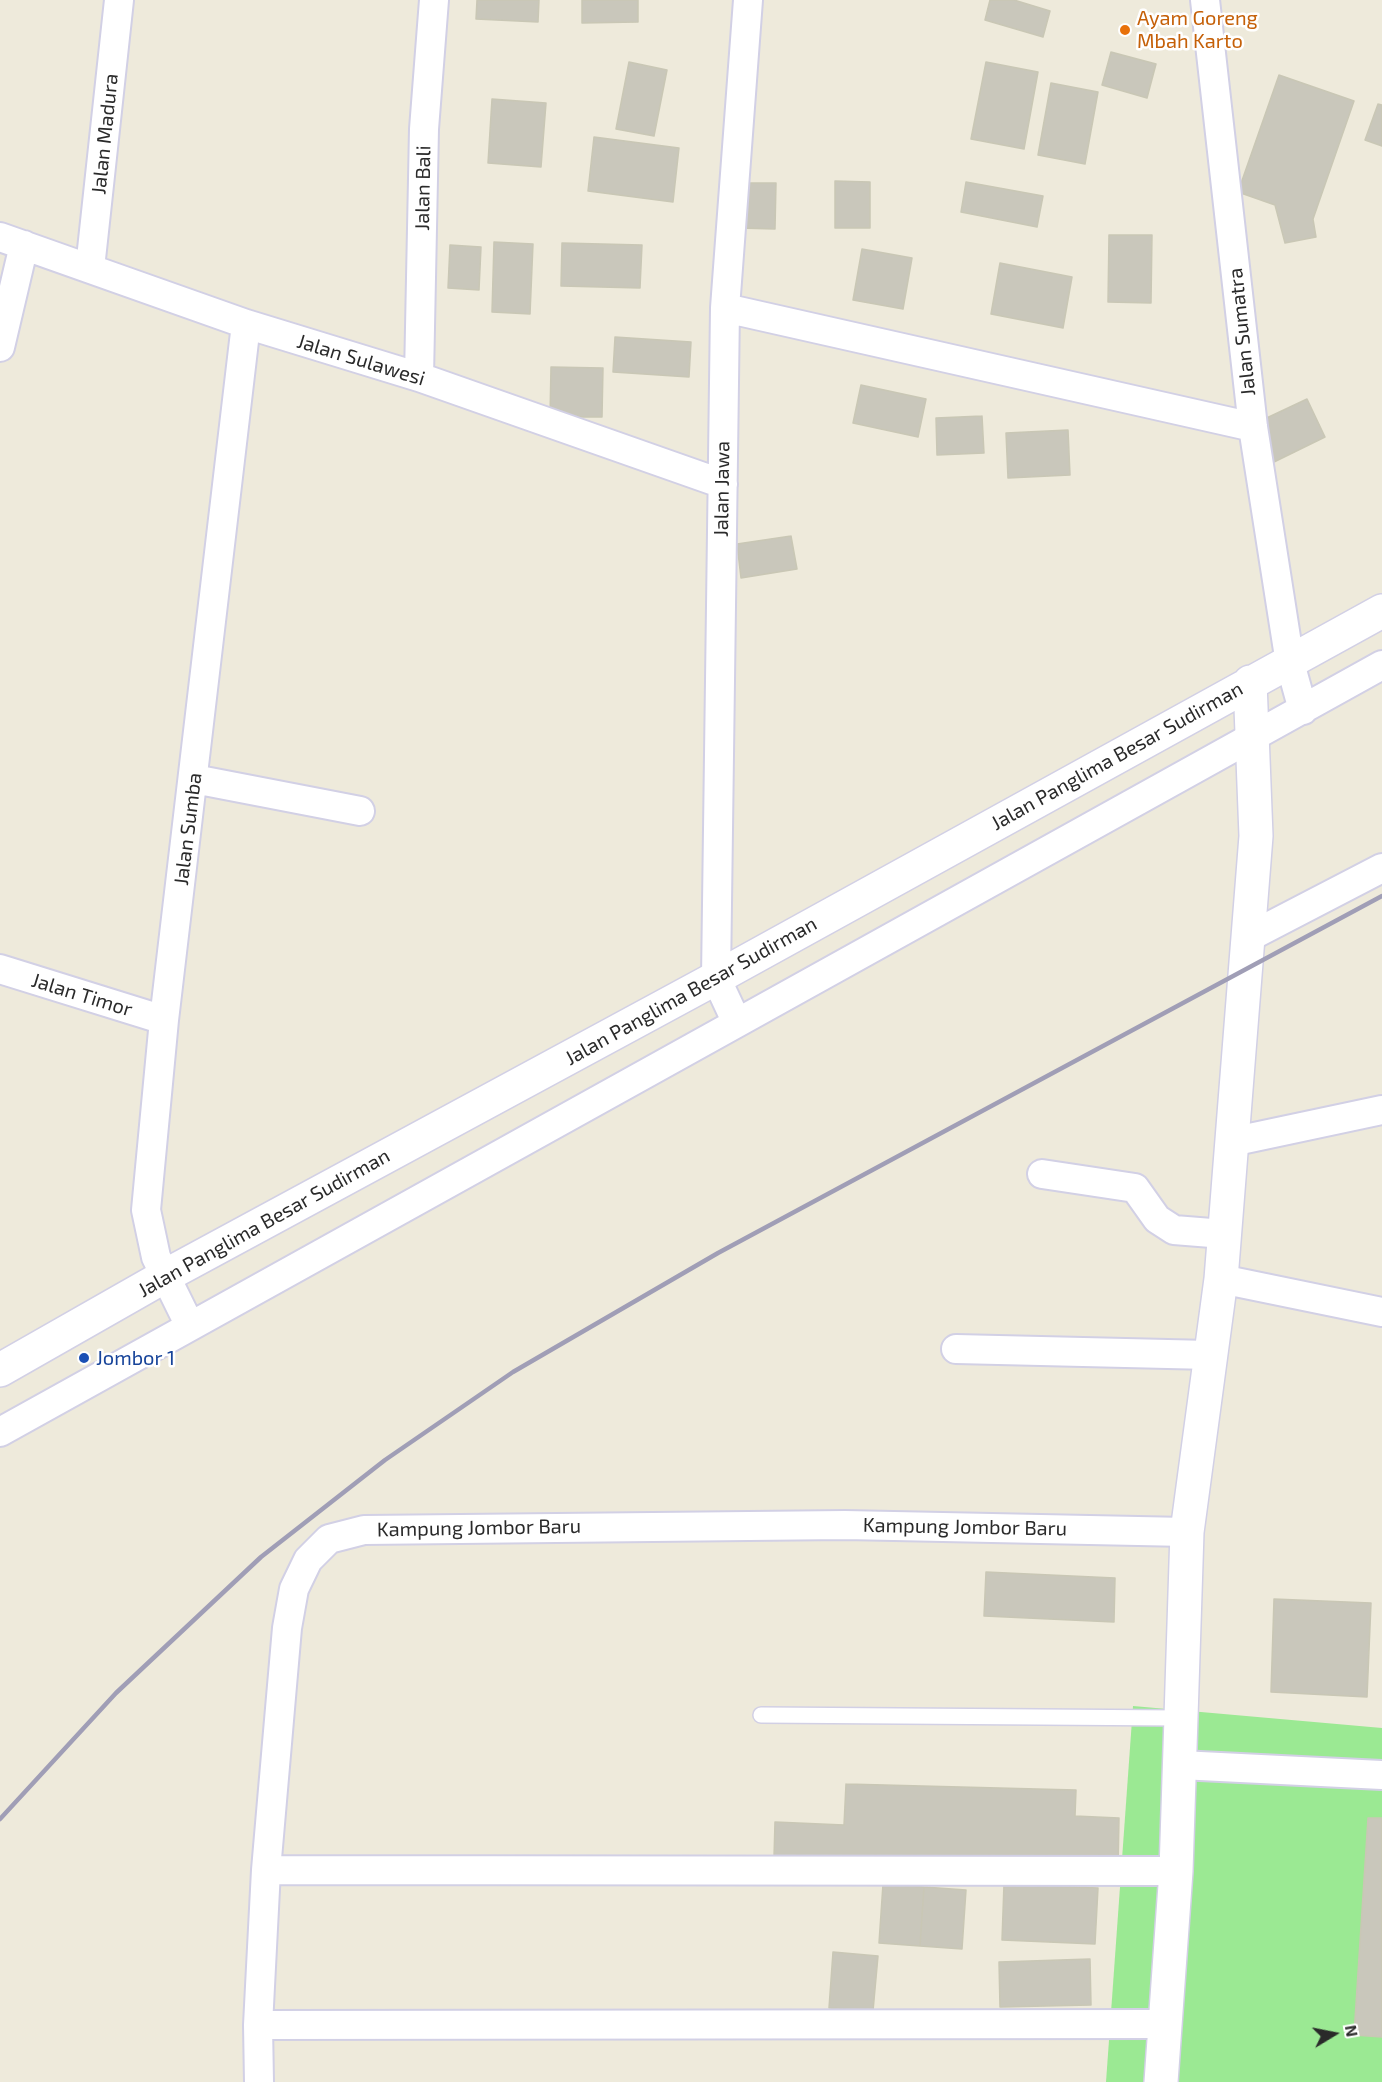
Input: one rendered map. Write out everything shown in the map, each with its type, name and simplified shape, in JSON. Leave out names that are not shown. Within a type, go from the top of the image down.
[{"type":"main road","name":"Jalan Panglima Besar Sudirman","points":[[0,1370],[165,1276],[716,978],[1382,611]]},
{"type":"main road","points":[[1161,2082],[1176,1871],[1187,1532],[1221,1279],[1256,836],[1250,682]]},
{"type":"street","name":"Jalan Madura","points":[[90,268],[119,0]]},
{"type":"street","name":"Jalan Bali","points":[[419,377],[424,129],[434,0]]},
{"type":"street","name":"Jalan Jawa","points":[[716,978],[725,308],[748,0]]},
{"type":"street","name":"Jalan Sumatra","points":[[1205,0],[1253,427],[1290,663],[1303,710]]},
{"type":"street","name":"Jalan Sulawesi","points":[[12,241],[246,324],[419,377],[723,484]]},
{"type":"street","points":[[0,347],[12,241]]},
{"type":"street","points":[[725,308],[1253,427]]},
{"type":"street","name":"Jalan Sumba","points":[[190,1326],[165,1276],[149,1234],[146,1210],[164,1020],[246,324]]},
{"type":"street","points":[[0,1432],[1382,665]]},
{"type":"street","points":[[194,779],[360,811]]},
{"type":"street","points":[[1249,937],[1382,868]]},
{"type":"street","name":"Jalan Timor","points":[[0,969],[164,1020]]},
{"type":"street","points":[[716,978],[737,1023]]},
{"type":"street","points":[[1231,1142],[1382,1110]]},
{"type":"street","points":[[1042,1174],[1135,1188],[1157,1219],[1174,1230],[1224,1234]]},
{"type":"street","points":[[1221,1279],[1382,1312]]},
{"type":"street","points":[[956,1349],[1210,1355]]},
{"type":"street","name":"Kampung Jombor Baru","points":[[259,2082],[258,2025],[266,1870],[287,1628],[294,1589],[308,1560],[329,1539],[363,1530],[833,1525],[1187,1532]]},
{"type":"street","points":[[1180,1766],[1382,1775]]},
{"type":"street","points":[[266,1870],[1176,1871]]},
{"type":"street","points":[[258,2025],[1165,2024]]},
{"type":"lane","points":[[761,1715],[1180,1718]]},
{"type":"green space","points":[[1133,1706],[1382,1728],[1382,2082],[1106,2082]]},
{"type":"building","points":[[477,0],[539,0],[538,22],[476,19]]},
{"type":"building","points":[[582,0],[638,0],[638,22],[582,23]]},
{"type":"building","points":[[990,0],[1014,0],[1050,11],[1043,37],[985,20]]},
{"type":"building","points":[[1111,52],[1156,64],[1147,98],[1102,85]]},
{"type":"building","points":[[629,62],[667,70],[654,136],[616,129]]},
{"type":"building","points":[[986,62],[1038,72],[1024,149],[971,139]]},
{"type":"building","points":[[1279,75],[1354,101],[1313,219],[1316,237],[1285,243],[1275,205],[1238,192]]},
{"type":"building","points":[[1051,83],[1098,92],[1085,164],[1038,155]]},
{"type":"building","points":[[492,99],[546,103],[541,167],[488,163]]},
{"type":"building","points":[[1378,104],[1382,105],[1382,146],[1365,140]]},
{"type":"building","points":[[594,137],[679,148],[673,202],[588,191]]},
{"type":"building","points":[[835,181],[870,182],[870,228],[835,228]]},
{"type":"building","points":[[966,182],[1043,196],[1037,227],[961,212]]},
{"type":"building","points":[[738,183],[776,183],[775,229],[738,228]]},
{"type":"building","points":[[1109,235],[1152,235],[1151,303],[1108,302]]},
{"type":"building","points":[[494,242],[533,244],[530,314],[492,312]]},
{"type":"building","points":[[562,243],[642,245],[640,288],[561,286]]},
{"type":"building","points":[[450,245],[481,247],[479,290],[448,288]]},
{"type":"building","points":[[862,249],[912,258],[903,309],[853,300]]},
{"type":"building","points":[[1000,263],[1072,277],[1063,328],[991,314]]},
{"type":"building","points":[[615,337],[691,342],[689,377],[613,372]]},
{"type":"building","points":[[551,367],[603,368],[602,417],[550,417]]},
{"type":"building","points":[[861,385],[926,399],[918,437],[853,423]]},
{"type":"building","points":[[1307,399],[1325,437],[1274,462],[1256,423]]},
{"type":"building","points":[[982,416],[984,453],[937,455],[936,418]]},
{"type":"building","points":[[1068,430],[1070,475],[1008,478],[1006,433]]},
{"type":"building","points":[[791,536],[797,569],[741,578],[737,544]]},
{"type":"building","points":[[986,1572],[1115,1578],[1114,1622],[984,1616]]},
{"type":"building","points":[[1274,1599],[1371,1603],[1367,1697],[1271,1692]]},
{"type":"building","points":[[846,1784],[1076,1790],[1075,1816],[1119,1818],[1118,1868],[774,1857],[775,1822],[844,1825]]},
{"type":"building","points":[[1368,1818],[1382,1818],[1382,2037],[1354,2035]]},
{"type":"building","points":[[883,1884],[924,1887],[920,1946],[879,1943]]},
{"type":"building","points":[[1004,1884],[1098,1888],[1095,1944],[1002,1940]]},
{"type":"building","points":[[924,1887],[966,1890],[962,1949],[920,1946]]},
{"type":"building","points":[[833,1952],[878,1956],[873,2011],[829,2008]]},
{"type":"building","points":[[1090,1959],[1091,2005],[1000,2007],[999,1962]]},
{"type":"railway","points":[[0,1819],[116,1693],[261,1557],[385,1460],[513,1372],[718,1253],[1382,896]]},
{"type":"place","name":"Ayam Goreng Mbah Karto","points":[[1125,30]]},
{"type":"place","name":"Jombor 1","points":[[84,1358]]}]
